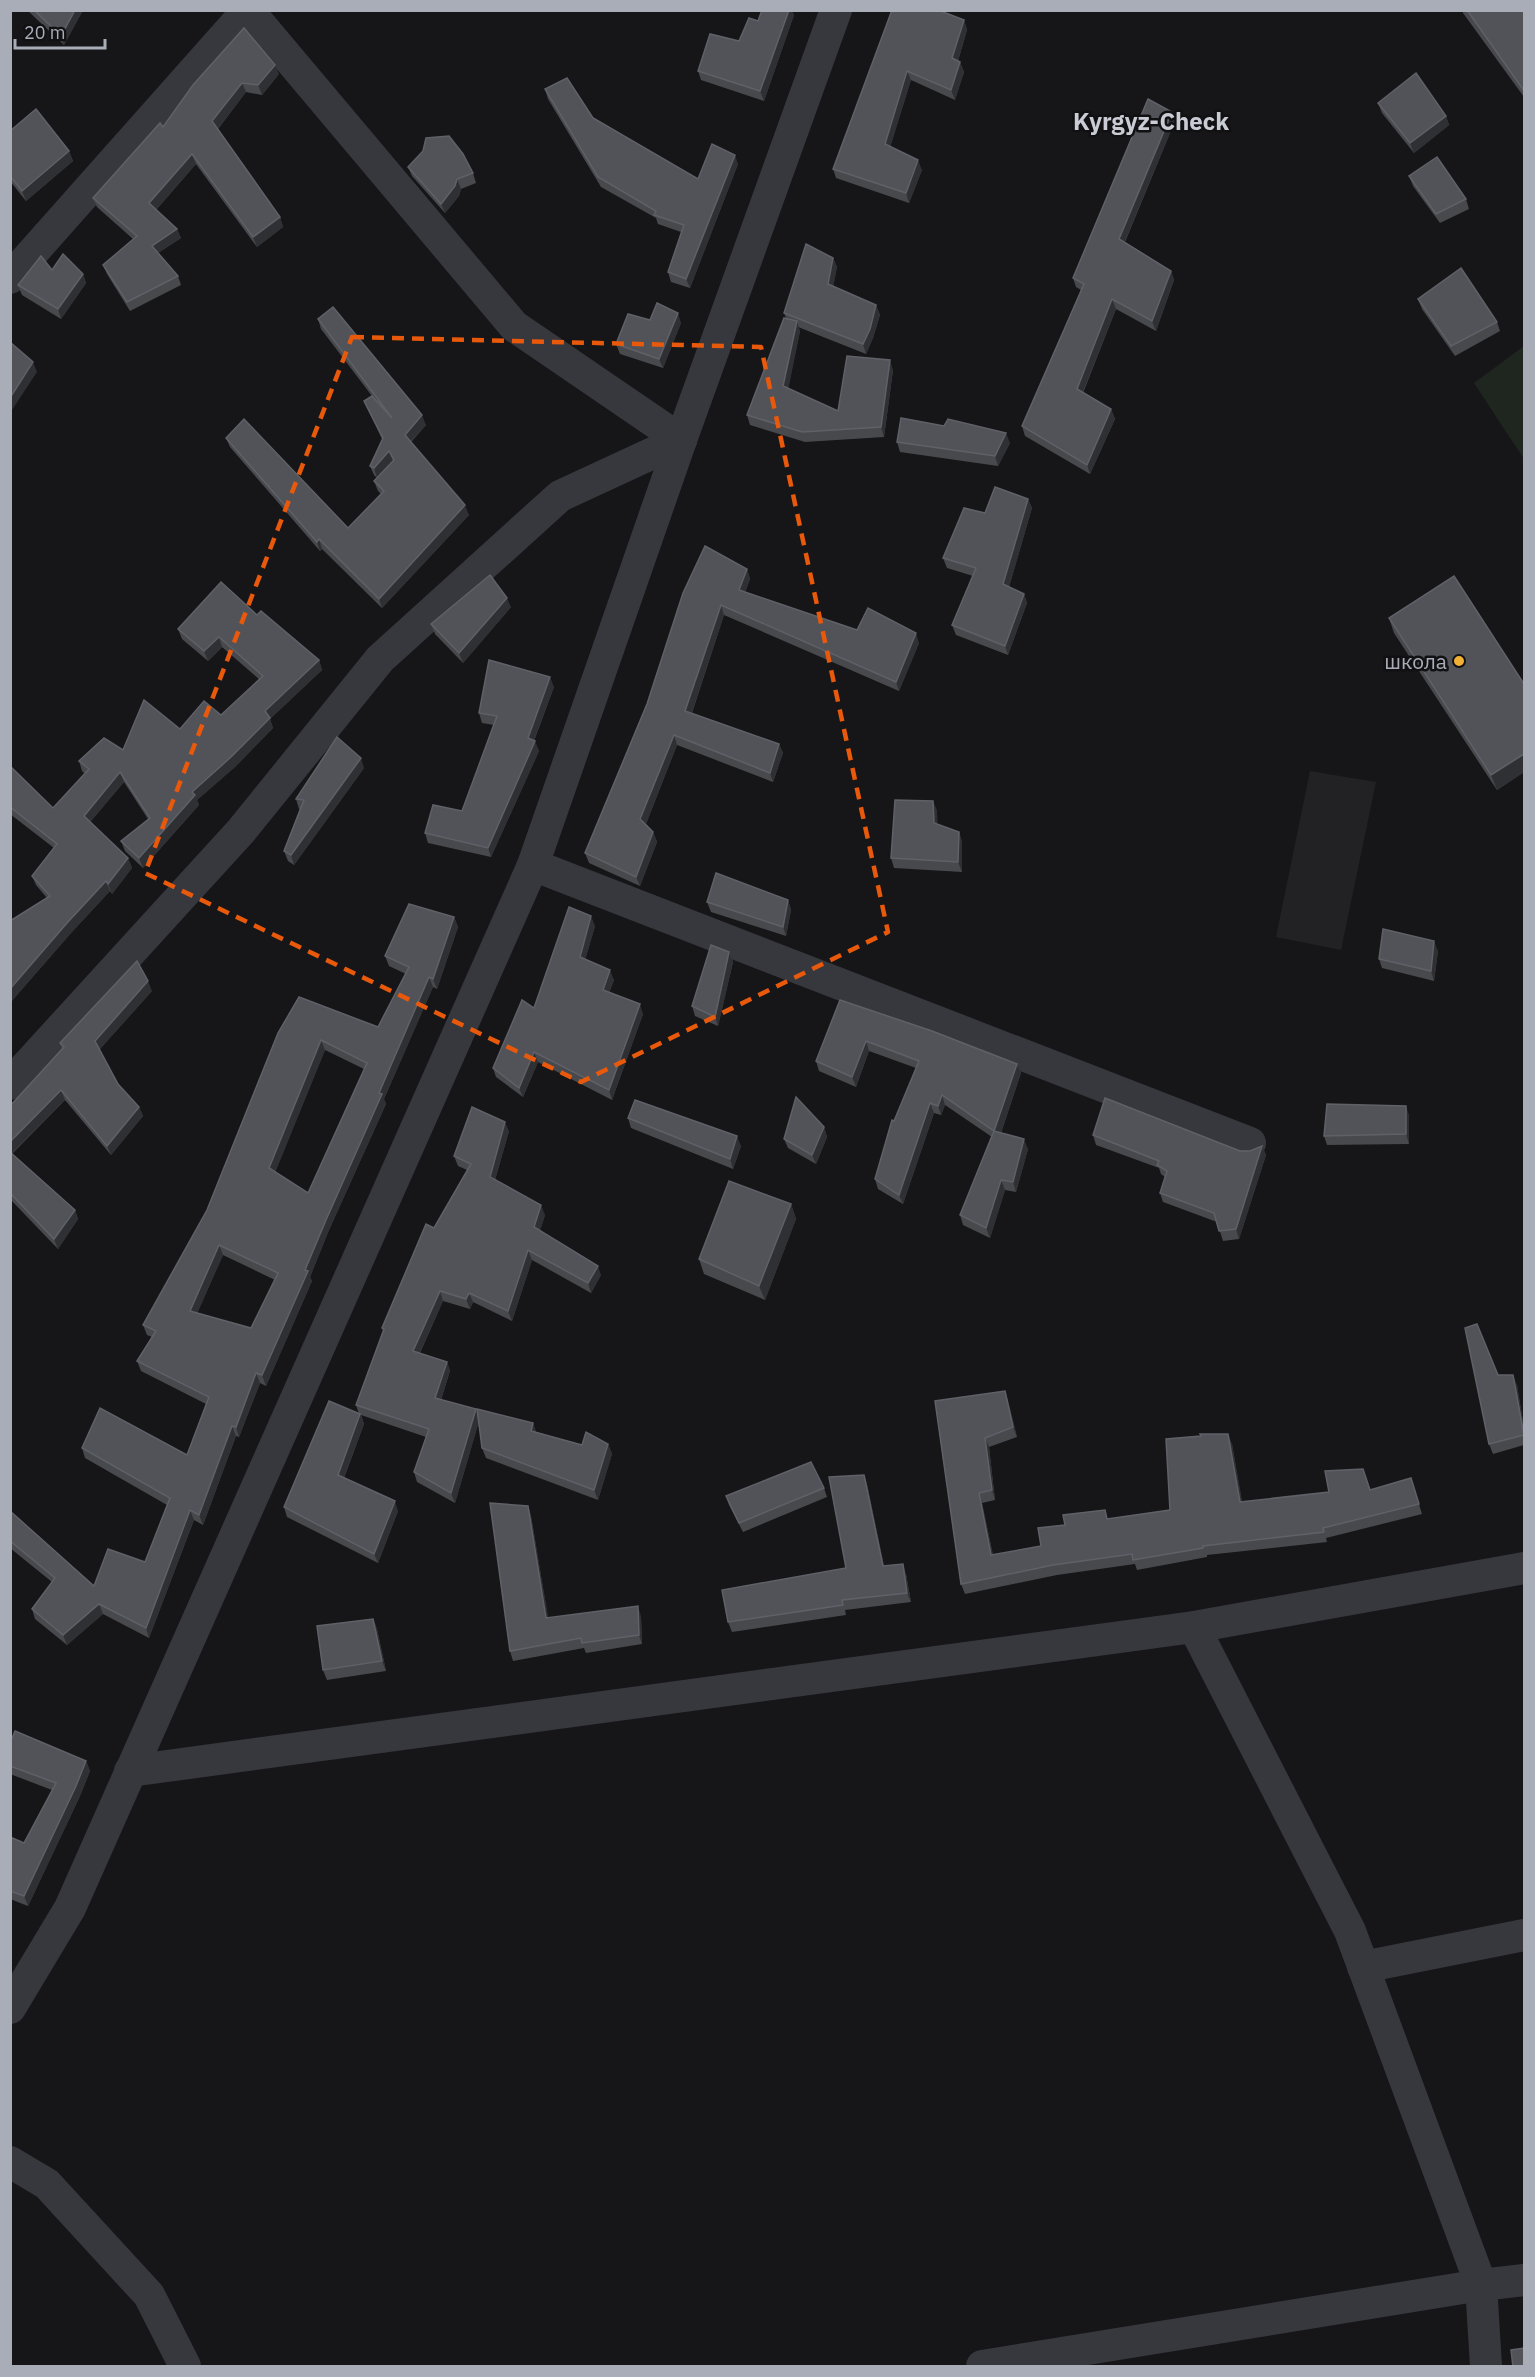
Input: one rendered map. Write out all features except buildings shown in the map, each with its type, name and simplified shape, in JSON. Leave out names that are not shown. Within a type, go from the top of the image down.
[{"type":"street","points":[[10,2008],[69,1908],[533,866],[681,440],[837,10]]},
{"type":"street","points":[[10,278],[248,11],[514,326],[681,440]]},
{"type":"street","points":[[10,1084],[240,831],[380,659],[560,496],[681,440]]},
{"type":"street","points":[[533,866],[1250,1143]]},
{"type":"street","points":[[130,1771],[1194,1628],[1524,1568]]},
{"type":"street","points":[[1194,1628],[1350,1931],[1481,2285],[1486,2367]]},
{"type":"street","points":[[1363,1967],[1524,1935]]},
{"type":"street","points":[[10,2162],[47,2184],[149,2295],[185,2367]]},
{"type":"street","points":[[982,2367],[1481,2285],[1524,2280]]},
{"type":"highlighted area","points":[[352,337],[761,347],[888,932],[581,1082],[145,873]]},
{"type":"shaded area","points":[[1524,346],[1524,459],[1474,383]]},
{"type":"shaded area","points":[[1310,771],[1376,782],[1341,950],[1276,937]]},
{"type":"place","name":"школа","points":[[1459,661]]},
{"type":"district","name":"Kyrgyz-Check","points":[[1151,121]]}]
